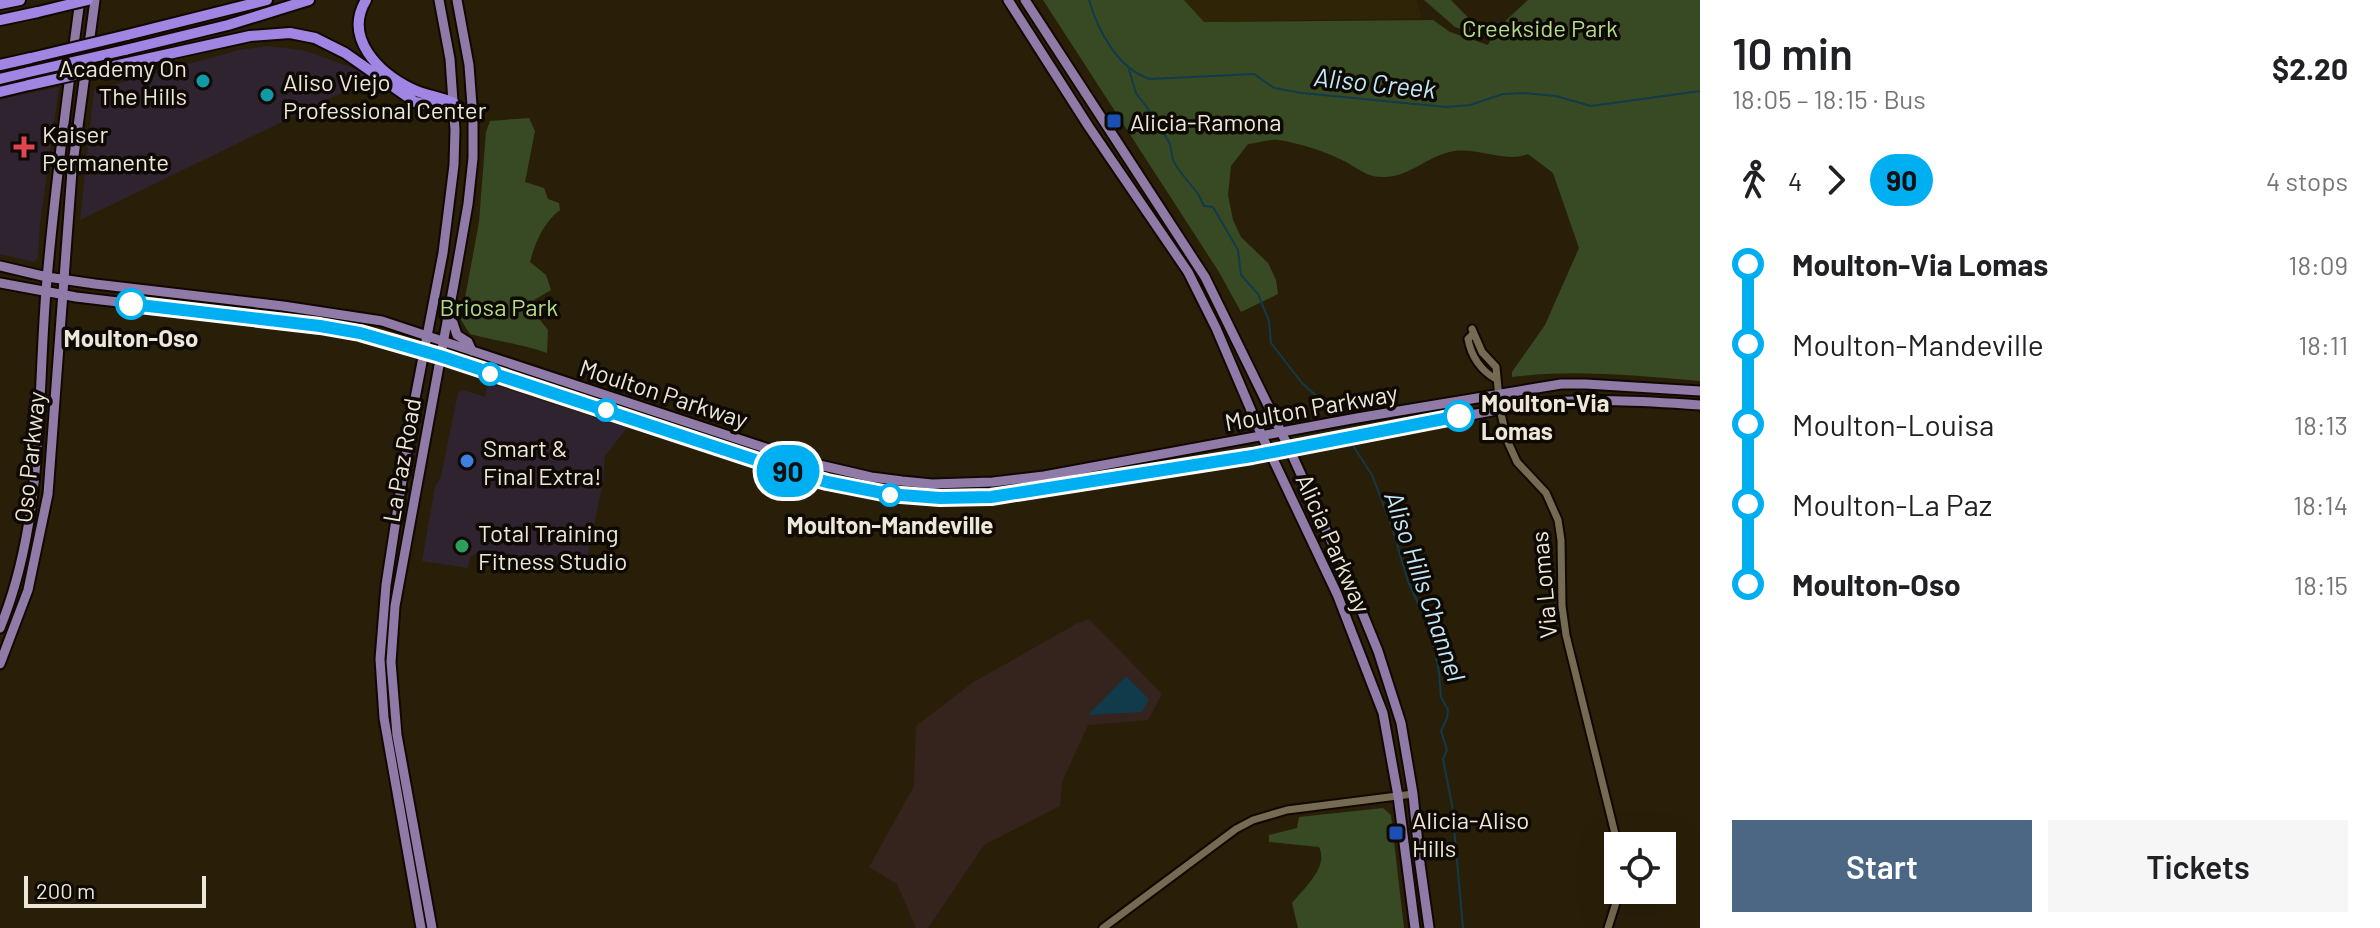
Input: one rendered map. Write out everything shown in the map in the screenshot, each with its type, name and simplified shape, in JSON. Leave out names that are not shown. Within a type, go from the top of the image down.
[{"type":"highway","points":[[0,4],[20,0]]},
{"type":"highway","points":[[0,20],[88,0]]},
{"type":"highway","points":[[0,65],[267,0]]},
{"type":"highway","points":[[0,79],[228,25],[309,0]]},
{"type":"highway","points":[[366,0],[360,11],[358,28],[361,43],[369,56],[409,88],[454,103]]},
{"type":"highway","points":[[0,92],[264,33],[290,33],[315,38],[345,53],[415,102],[442,108],[454,103]]},
{"type":"main road","name":"Oso Parkway","points":[[0,628],[13,592],[34,492],[47,277],[80,0]]},
{"type":"main road","name":"Oso Parkway","points":[[0,664],[28,590],[48,494],[78,119],[95,0]]},
{"type":"main road","name":"La Paz Road","points":[[421,928],[384,718],[380,659],[386,585],[448,221],[454,165],[454,103],[446,28],[439,0]]},
{"type":"main road","name":"La Paz Road","points":[[432,928],[397,735],[391,662],[395,606],[468,204],[473,158],[469,65],[457,0]]},
{"type":"main road","name":"Alicia Parkway","points":[[1008,0],[1089,127],[1188,272],[1337,594],[1383,713],[1398,796],[1415,928]]},
{"type":"main road","points":[[1015,0],[1023,5],[1045,41],[1057,50]]},
{"type":"main road","name":"Alicia Parkway","points":[[1025,0],[1205,277],[1289,448],[1351,585],[1378,651],[1401,723],[1429,928]]},
{"type":"main road","points":[[454,103],[472,107]]},
{"type":"main road","points":[[1117,166],[1128,159]]},
{"type":"main road","name":"Moulton Parkway","points":[[0,266],[47,277],[382,321],[811,463],[902,481],[962,484],[1044,476],[1561,384],[1700,391]]},
{"type":"main road","name":"Moulton Parkway","points":[[0,283],[63,295],[360,333],[440,356],[795,473],[888,494],[940,498],[991,497],[1252,456],[1529,404],[1628,400],[1700,405]]},
{"type":"main road","points":[[447,318],[472,351]]},
{"type":"main road","points":[[1252,456],[1282,477]]},
{"type":"street","name":"Via Lomas","points":[[1473,332],[1482,352],[1496,367],[1504,431],[1517,462],[1546,493],[1558,520],[1566,635],[1615,832]]},
{"type":"street","points":[[1103,928],[1236,829],[1253,820],[1287,810],[1413,794]]},
{"type":"street","points":[[1608,928],[1616,904]]},
{"type":"shaded area","points":[[1184,0],[1416,0],[1422,18],[1204,22]]},
{"type":"shaded area","points":[[269,46],[306,51],[359,70],[370,79],[80,220],[94,90],[239,50]]},
{"type":"shaded area","points":[[59,87],[38,258],[34,262],[0,254],[0,99]]},
{"type":"shaded area","points":[[488,383],[627,428],[605,456],[588,555],[520,556],[480,551],[470,557],[468,568],[422,561],[435,487],[441,476],[458,393],[463,390],[485,397]]},
{"type":"shaded area","points":[[1089,619],[1162,694],[1148,720],[1088,725],[1062,782],[1060,806],[984,845],[928,928],[916,928],[897,884],[869,867],[914,786],[916,726],[972,683]]},
{"type":"green space","name":"Creekside Park","points":[[1043,0],[1184,0],[1204,22],[1433,20],[1450,32],[1488,45],[1491,39],[1455,27],[1424,0],[1451,0],[1481,31],[1492,37],[1528,0],[1700,0],[1700,381],[1583,373],[1512,377],[1512,372],[1545,325],[1579,248],[1553,173],[1528,154],[1510,157],[1455,151],[1391,177],[1376,177],[1347,162],[1294,143],[1274,140],[1248,144],[1231,166],[1228,195],[1233,220],[1241,237],[1268,263],[1278,294],[1241,312],[1219,272]]},
{"type":"green space","name":"Briosa Park","points":[[529,118],[535,131],[525,182],[544,188],[548,199],[559,203],[560,210],[541,233],[530,262],[546,275],[551,290],[534,300],[540,320],[548,330],[547,353],[470,334],[461,320],[479,222],[486,132],[490,121]]},
{"type":"green space","points":[[1383,808],[1391,815],[1404,928],[1298,928],[1292,903],[1318,870],[1321,862],[1319,847],[1269,842],[1269,835],[1297,828],[1299,817]]},
{"type":"water","points":[[1126,676],[1149,699],[1142,712],[1088,715]]},
{"type":"waterway","name":"Aliso Creek","points":[[1089,0],[1104,36],[1119,58],[1128,67],[1150,79],[1254,74],[1274,88],[1302,93],[1446,107],[1470,105],[1503,94],[1556,96],[1591,106],[1700,91]]},
{"type":"waterway","name":"Aliso Hills Channel","points":[[1129,70],[1136,93],[1170,144],[1179,170],[1204,206],[1213,207],[1238,250],[1241,275],[1258,294],[1269,321],[1271,343],[1302,383],[1333,411]]},
{"type":"waterway","name":"Aliso Hills Channel","points":[[1354,447],[1372,475],[1433,643],[1441,697],[1448,710],[1441,731],[1447,750],[1443,759],[1452,805],[1463,928]]},
{"type":"bus line","name":"90","points":[[131,304],[320,326],[392,341],[795,473],[888,494],[966,498],[1030,492],[1252,456],[1459,416]]},
{"type":"place","name":"Academy On The Hills","points":[[203,81]]},
{"type":"place","name":"Aliso Viejo Professional Center","points":[[267,95]]},
{"type":"place","name":"Alicia-Ramona","points":[[1114,121]]},
{"type":"place","name":"Kaiser Permanente","points":[[24,147]]},
{"type":"place","name":"Moulton-Oso","points":[[131,304]]},
{"type":"place","name":"Moulton-Via Lomas","points":[[1459,416]]},
{"type":"place","name":"Smart & Final Extra!","points":[[467,461]]},
{"type":"place","name":"Moulton-Mandeville","points":[[890,495]]},
{"type":"place","name":"Total Training Fitness Studio","points":[[462,546]]},
{"type":"place","name":"Alicia-Aliso Hills","points":[[1396,833]]}]
